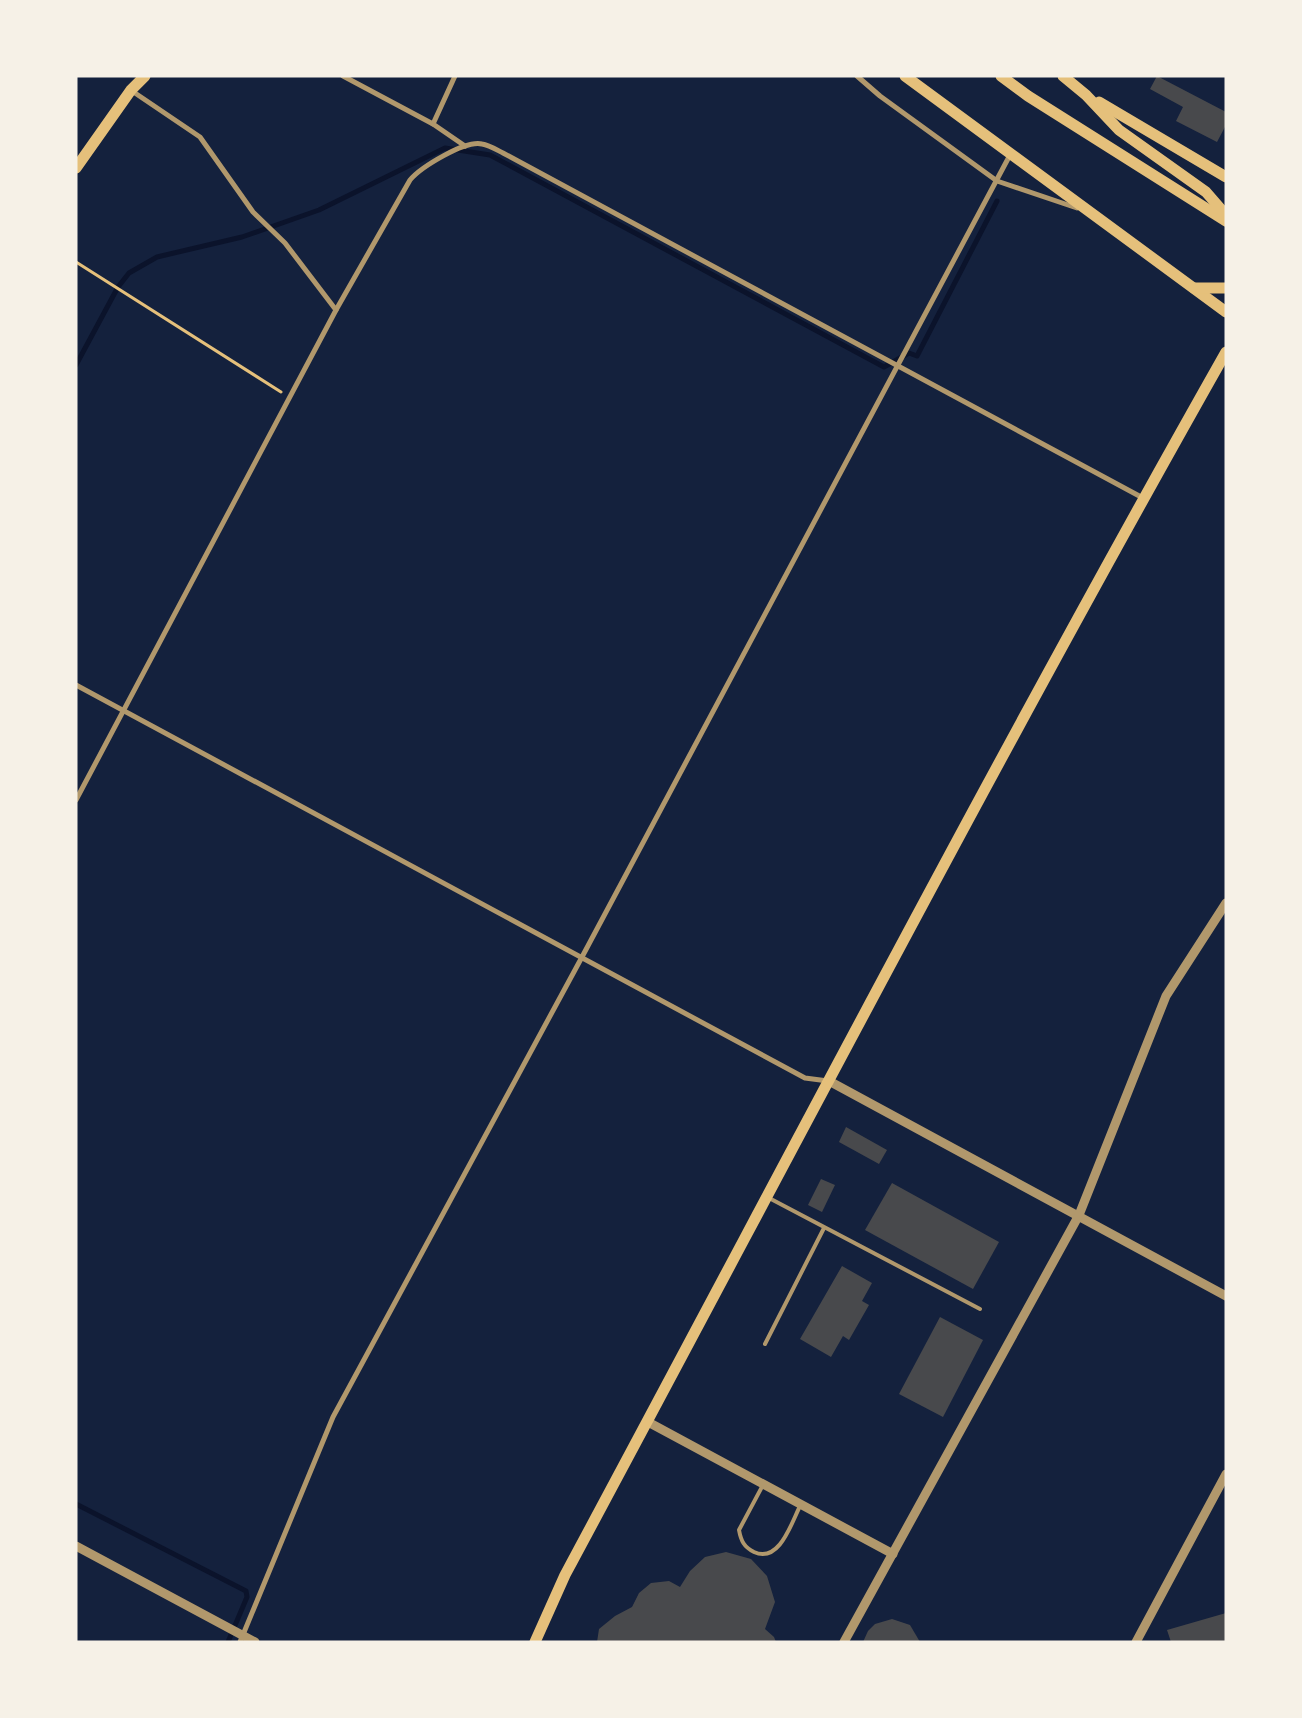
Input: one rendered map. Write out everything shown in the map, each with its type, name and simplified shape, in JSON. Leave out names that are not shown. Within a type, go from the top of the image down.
[{"type":"main road","points":[[76,168],[131,90],[145,76]]},
{"type":"main road","points":[[905,76],[1226,312]]},
{"type":"main road","points":[[1001,76],[1028,96],[1226,221]]},
{"type":"main road","points":[[1006,76],[1028,96]]},
{"type":"main road","points":[[1068,78],[1119,130],[1206,192],[1226,215]]},
{"type":"main road","points":[[1086,95],[1226,177]]},
{"type":"main road","points":[[1194,288],[1226,288]]},
{"type":"main road","points":[[535,1642],[565,1575],[829,1081],[1143,499],[1226,352]]},
{"type":"street","points":[[343,76],[433,124],[464,146]]},
{"type":"street","points":[[433,124],[455,76]]},
{"type":"street","points":[[857,76],[880,96],[997,181],[1090,212]]},
{"type":"street","points":[[131,90],[200,137],[253,212],[285,243],[336,310]]},
{"type":"street","points":[[76,800],[336,310],[410,180],[417,171],[464,146],[481,143],[503,153],[888,361],[899,365],[1143,499]]},
{"type":"street","points":[[242,1637],[333,1417],[582,957],[1010,155]]},
{"type":"street","points":[[76,685],[805,1078],[829,1081],[1226,1296]]},
{"type":"street","points":[[844,1642],[1079,1215],[1166,996],[1226,903]]},
{"type":"street","points":[[648,1422],[894,1554]]},
{"type":"street","points":[[1136,1642],[1226,1474]]},
{"type":"street","points":[[76,1546],[242,1637],[255,1642]]},
{"type":"lane","points":[[767,1197],[980,1309]]},
{"type":"lane","points":[[764,1344],[824,1228]]},
{"type":"lane","points":[[764,1484],[739,1530],[741,1541],[754,1552],[770,1554],[777,1549],[801,1504]]},
{"type":"path","points":[[76,262],[290,397]]},
{"type":"building","points":[[1157,76],[1226,112],[1226,125],[1217,142],[1176,121],[1183,107],[1150,89]]},
{"type":"building","points":[[846,1127],[887,1150],[879,1164],[839,1142]]},
{"type":"building","points":[[821,1179],[835,1185],[822,1212],[808,1205]]},
{"type":"building","points":[[892,1183],[999,1242],[973,1289],[865,1230]]},
{"type":"building","points":[[842,1266],[872,1283],[862,1301],[869,1305],[849,1340],[843,1336],[831,1357],[800,1339]]},
{"type":"building","points":[[940,1317],[983,1340],[943,1417],[899,1394]]},
{"type":"building","points":[[726,1552],[751,1559],[767,1576],[775,1602],[765,1629],[774,1637],[776,1642],[597,1642],[599,1629],[615,1616],[632,1607],[639,1593],[651,1583],[669,1581],[680,1587],[690,1571],[705,1557]]},
{"type":"building","points":[[1226,1613],[1226,1642],[1171,1642],[1167,1630]]},
{"type":"building","points":[[892,1619],[910,1625],[920,1642],[863,1642],[868,1631],[875,1624]]},
{"type":"waterway","points":[[76,365],[118,287],[129,273],[157,257],[242,237],[319,210],[445,148],[490,155],[884,367],[909,353],[917,356],[997,201]]},
{"type":"waterway","points":[[76,1504],[246,1591],[247,1597],[228,1642]]}]
